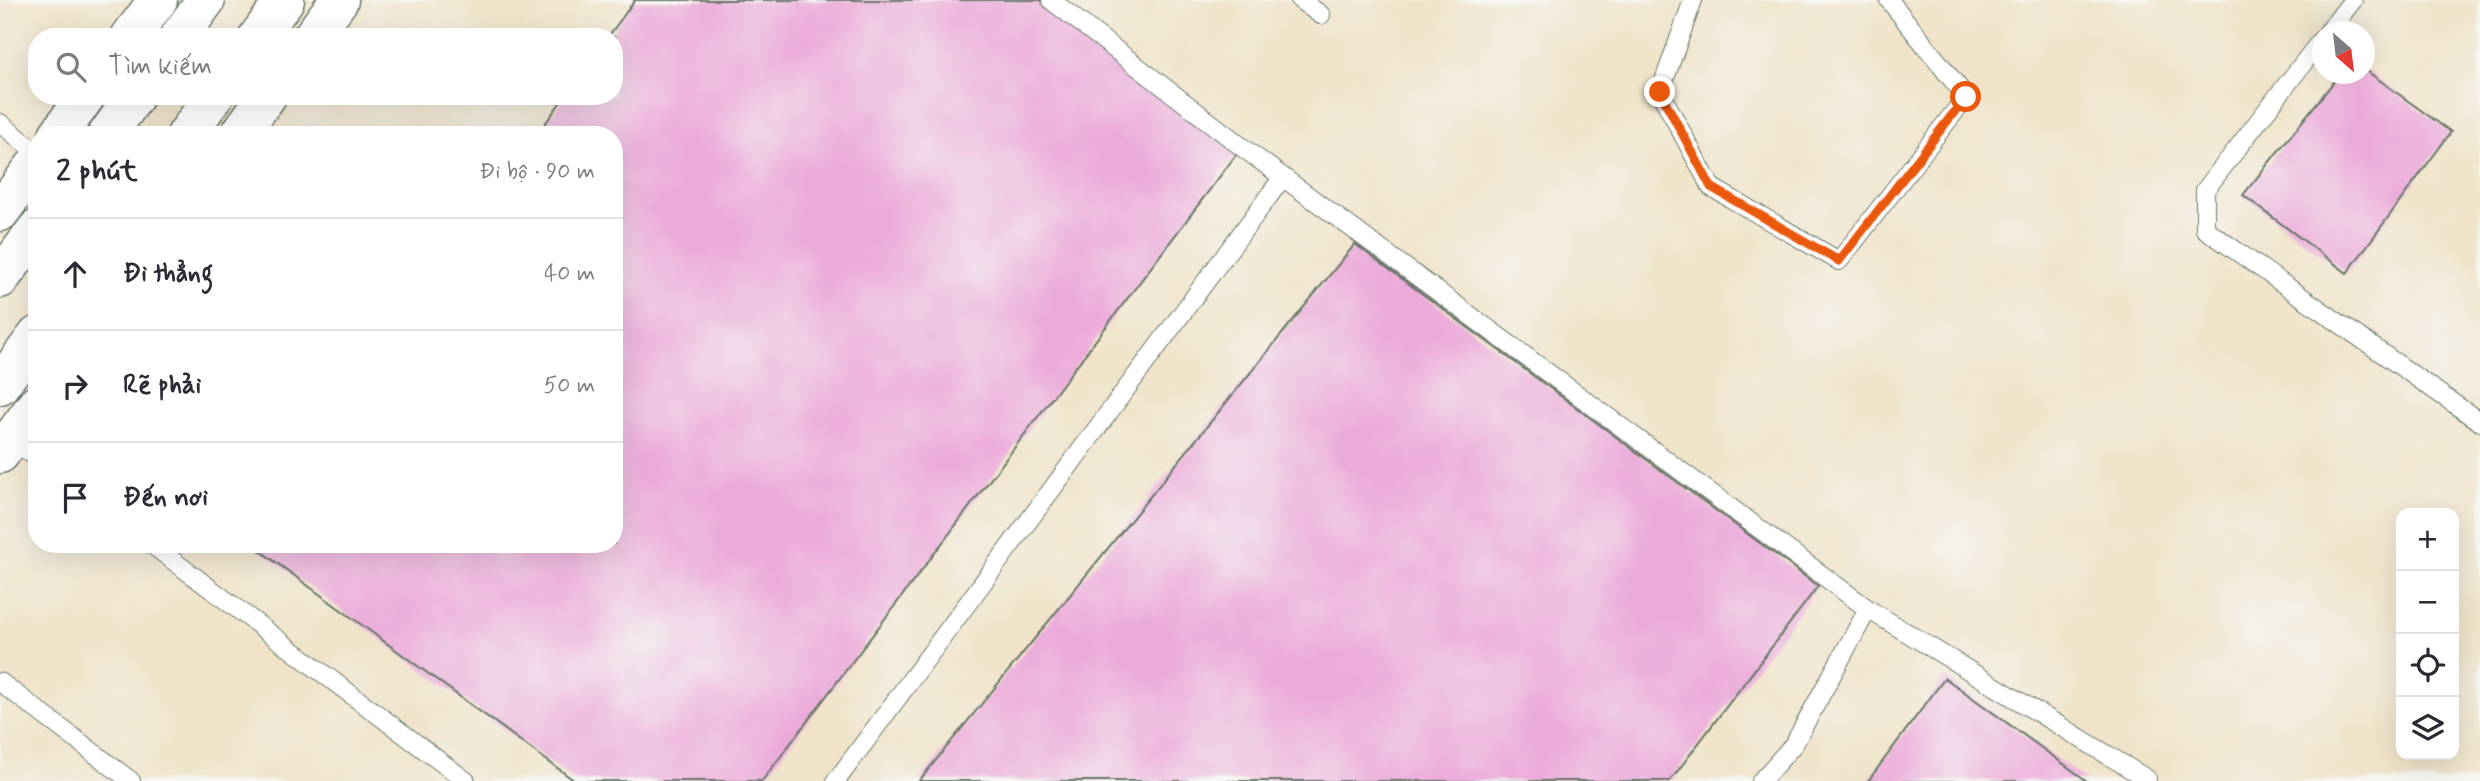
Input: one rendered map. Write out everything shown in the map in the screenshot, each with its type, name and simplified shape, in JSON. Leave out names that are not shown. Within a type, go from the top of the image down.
[{"type":"highway","points":[[137,28],[158,0]]},
{"type":"highway","points":[[186,28],[206,0]]},
{"type":"highway","points":[[265,28],[285,0]]},
{"type":"highway","points":[[319,28],[340,0]]},
{"type":"highway","points":[[64,126],[80,105]]},
{"type":"highway","points":[[113,126],[129,105]]},
{"type":"highway","points":[[192,126],[208,105]]},
{"type":"highway","points":[[245,126],[261,105]]},
{"type":"highway","points":[[0,212],[28,175]]},
{"type":"highway","points":[[0,279],[28,241]]},
{"type":"highway","points":[[0,386],[28,348]]},
{"type":"highway","points":[[16,450],[28,424]]},
{"type":"lane","points":[[1051,0],[1283,177],[1868,609],[2147,779]]},
{"type":"lane","points":[[1300,0],[1321,15]]},
{"type":"lane","points":[[1693,0],[1660,92],[1711,187],[1839,261],[1966,97],[1889,0]]},
{"type":"lane","points":[[2337,21],[2353,0]]},
{"type":"lane","points":[[2312,52],[2205,190],[2205,229],[2478,416]]},
{"type":"lane","points":[[0,122],[28,145]]},
{"type":"lane","points":[[836,781],[1283,177]]},
{"type":"lane","points":[[163,553],[466,781]]},
{"type":"lane","points":[[1761,781],[1794,744],[1868,609]]},
{"type":"lane","points":[[0,682],[131,781]]},
{"type":"building","points":[[635,0],[1042,0],[1242,147],[762,781],[575,781],[263,553],[623,553],[623,126],[543,126],[559,105],[623,105],[623,28],[615,28]]},
{"type":"building","points":[[2375,77],[2451,132],[2347,273],[2243,195],[2332,84],[2375,84]]},
{"type":"building","points":[[1355,244],[1818,586],[1670,781],[919,781]]},
{"type":"building","points":[[1945,678],[2087,781],[1868,781]]},
{"type":"route","points":[[1660,92],[1711,187],[1839,261],[1966,97]]}]
